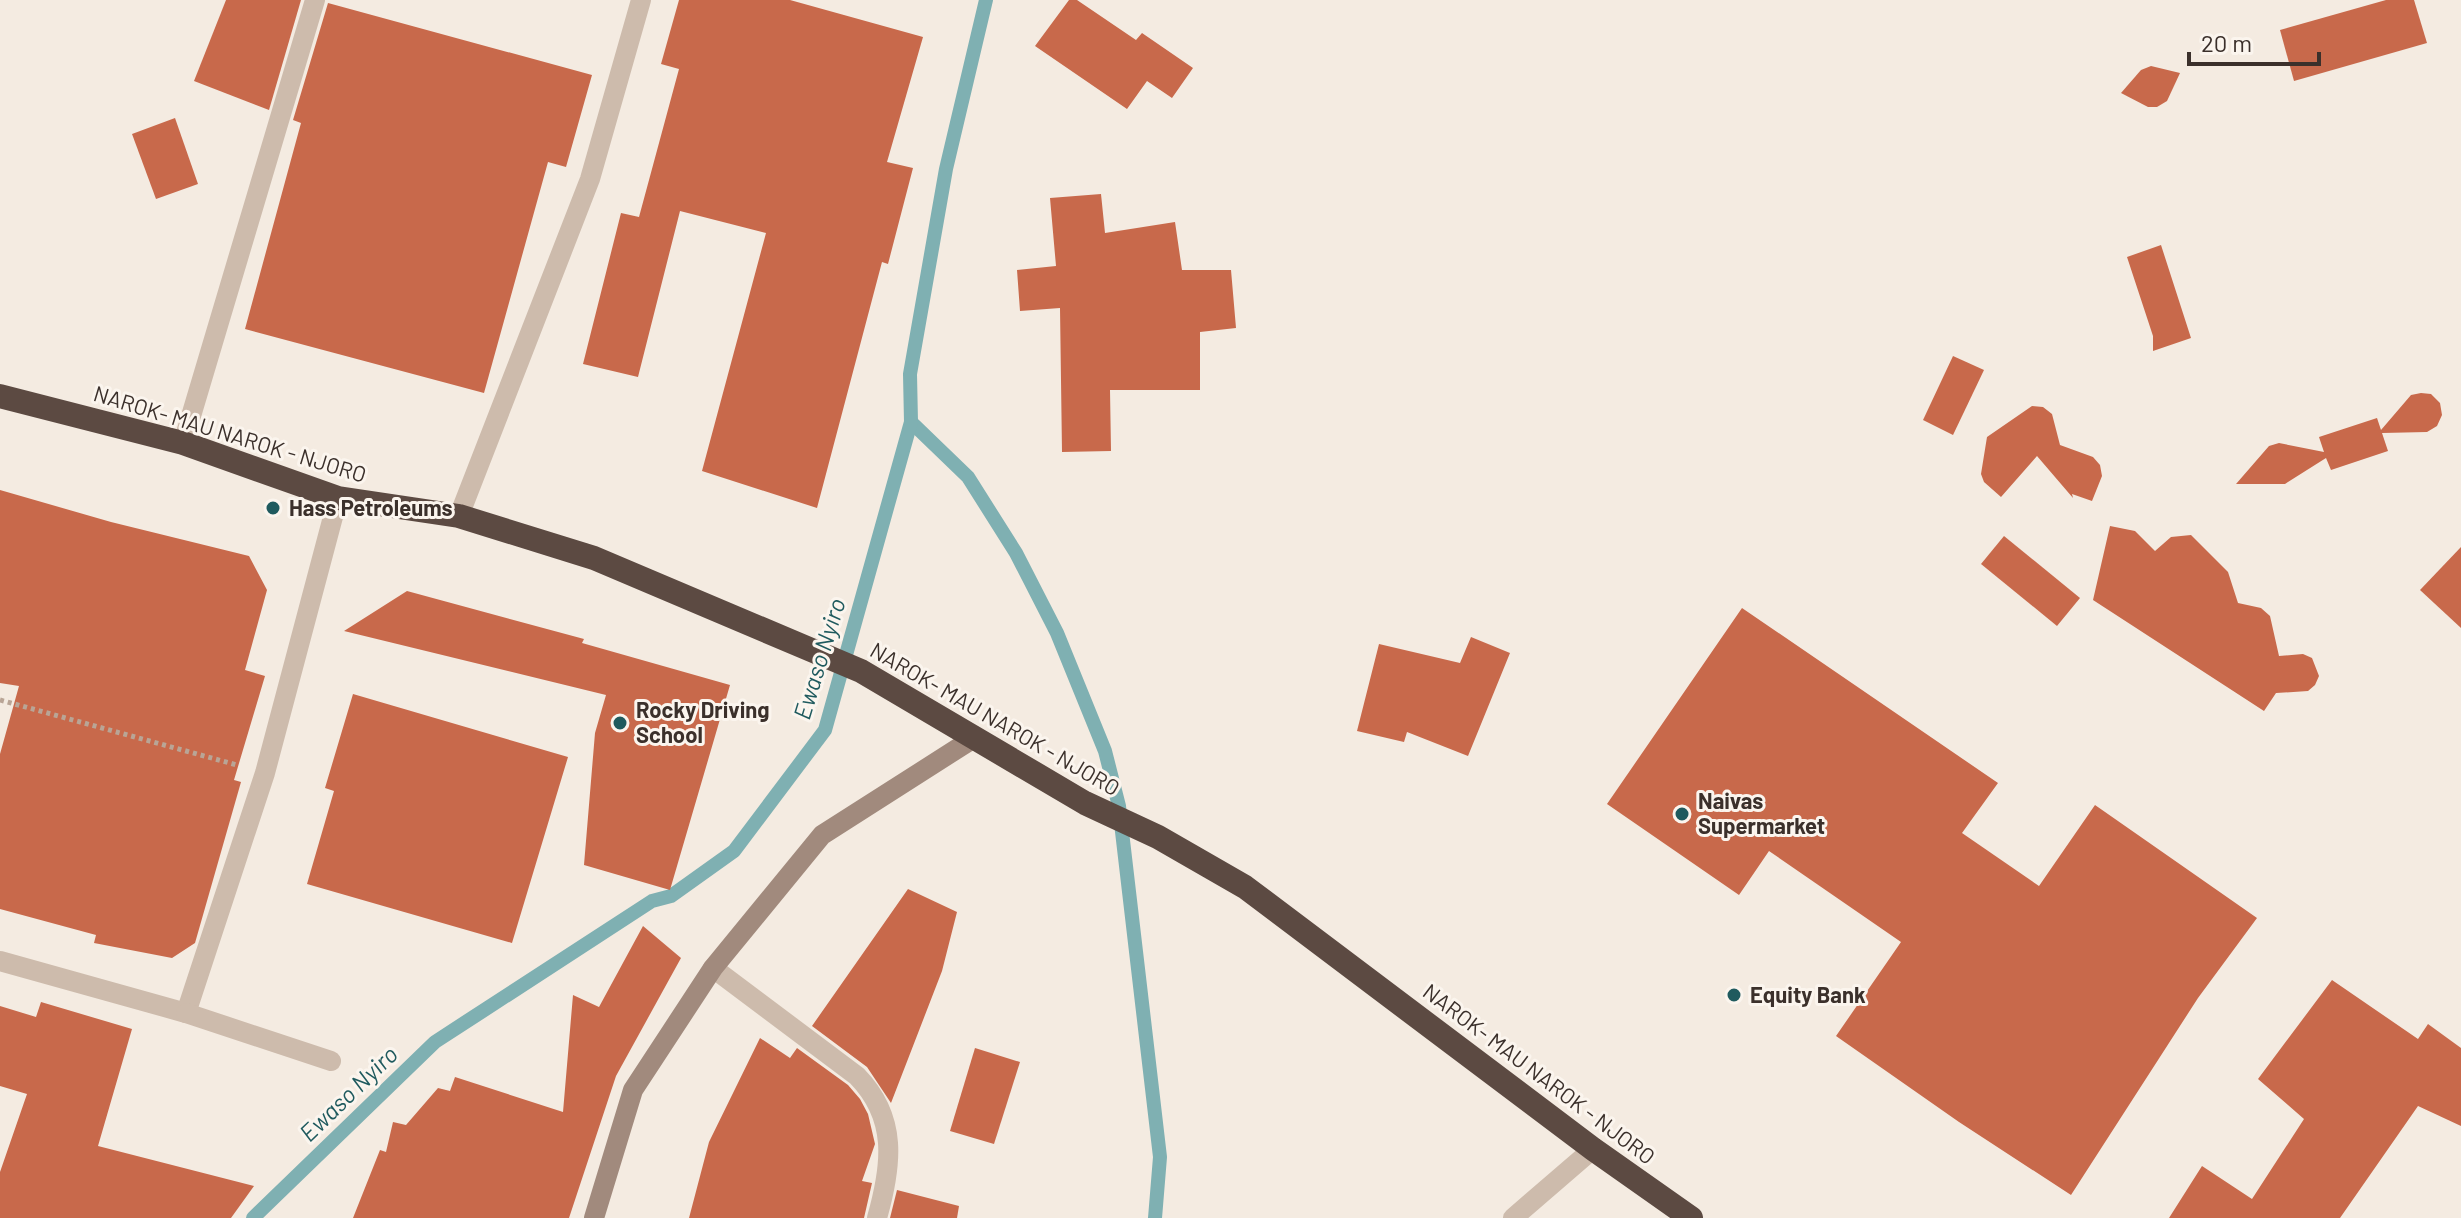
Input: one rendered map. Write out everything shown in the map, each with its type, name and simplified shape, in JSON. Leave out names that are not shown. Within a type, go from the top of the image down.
[{"type":"highway","name":"NAROK- MAU NAROK - NJORO","points":[[0,396],[183,443],[338,498],[459,516],[594,558],[861,671],[1085,803],[1158,837],[1245,887],[1593,1149],[1691,1218]]},
{"type":"main road","points":[[594,1218],[633,1090],[713,968],[822,835],[974,738]]},
{"type":"street","points":[[183,443],[315,0]]},
{"type":"street","points":[[459,516],[590,179],[641,0]]},
{"type":"street","points":[[186,1013],[265,773],[338,498]]},
{"type":"street","points":[[0,961],[186,1013],[331,1061]]},
{"type":"street","points":[[713,968],[857,1076],[874,1094],[889,1136],[877,1218]]},
{"type":"street","points":[[1513,1218],[1593,1149]]},
{"type":"path","points":[[0,700],[265,773]]},
{"type":"building","points":[[226,0],[301,0],[269,110],[194,81]]},
{"type":"building","points":[[679,0],[790,0],[923,37],[887,162],[913,168],[888,264],[882,262],[817,508],[702,471],[766,233],[680,211],[638,377],[583,364],[621,213],[639,217],[679,69],[661,64]]},
{"type":"building","points":[[1069,0],[1077,0],[1136,40],[1142,33],[1193,68],[1172,98],[1147,81],[1127,109],[1035,46]]},
{"type":"building","points":[[2386,0],[2414,0],[2427,43],[2294,81],[2280,30]]},
{"type":"building","points":[[328,3],[592,75],[566,167],[548,162],[484,393],[245,329],[301,123],[293,120]]},
{"type":"building","points":[[2151,66],[2180,73],[2167,101],[2157,107],[2148,107],[2121,93],[2141,70]]},
{"type":"building","points":[[175,118],[198,184],[156,199],[132,134]]},
{"type":"building","points":[[1101,194],[1105,233],[1175,222],[1182,270],[1231,270],[1236,328],[1200,332],[1200,390],[1110,390],[1111,451],[1062,452],[1060,308],[1020,311],[1017,270],[1056,266],[1050,198]]},
{"type":"building","points":[[2161,245],[2191,338],[2153,351],[2153,336],[2127,257]]},
{"type":"building","points":[[1953,356],[1984,370],[1953,435],[1923,420]]},
{"type":"building","points":[[2431,394],[2440,403],[2442,415],[2437,426],[2427,432],[2382,433],[2388,451],[2331,470],[2326,458],[2285,484],[2236,484],[2269,446],[2279,443],[2324,452],[2319,437],[2377,418],[2381,430],[2411,395]]},
{"type":"building","points":[[2032,406],[2043,407],[2052,414],[2060,445],[2093,457],[2100,465],[2102,476],[2092,501],[2072,494],[2073,498],[2037,456],[2001,497],[1984,482],[1981,474],[1987,437]]},
{"type":"building","points":[[0,490],[111,522],[249,556],[267,590],[245,670],[265,676],[234,780],[241,782],[195,943],[172,958],[94,943],[96,935],[0,909],[0,754],[19,686],[0,683]]},
{"type":"building","points":[[2110,526],[2135,531],[2155,551],[2171,537],[2191,535],[2228,572],[2238,603],[2261,608],[2270,616],[2279,656],[2303,654],[2312,658],[2319,676],[2315,685],[2308,691],[2276,693],[2264,711],[2093,600]]},
{"type":"building","points":[[2004,536],[2080,598],[2057,626],[1981,564]]},
{"type":"building","points":[[2461,547],[2461,628],[2420,590]]},
{"type":"building","points":[[407,591],[584,639],[582,643],[730,685],[670,890],[584,865],[595,733],[606,695],[344,631]]},
{"type":"building","points":[[1742,608],[1998,783],[1962,833],[2039,886],[2095,805],[2257,918],[2198,998],[2071,1195],[1836,1036],[1901,942],[1769,851],[1739,895],[1607,804]]},
{"type":"building","points":[[1471,637],[1510,653],[1468,756],[1407,732],[1404,742],[1357,731],[1379,644],[1460,663]]},
{"type":"building","points":[[353,694],[568,757],[512,943],[307,884],[334,791],[325,788]]},
{"type":"building","points":[[908,889],[957,912],[942,971],[891,1103],[867,1067],[812,1026]]},
{"type":"building","points":[[643,926],[681,958],[616,1076],[569,1218],[353,1218],[380,1150],[386,1152],[393,1122],[406,1125],[438,1088],[450,1091],[455,1077],[563,1112],[573,995],[599,1007]]},
{"type":"building","points":[[2332,980],[2418,1039],[2428,1024],[2461,1048],[2461,1126],[2418,1106],[2340,1218],[2169,1218],[2202,1166],[2252,1199],[2304,1119],[2258,1079]]},
{"type":"building","points":[[41,1002],[132,1029],[98,1146],[254,1186],[231,1218],[0,1218],[0,1172],[27,1094],[0,1086],[0,1006],[36,1017]]},
{"type":"building","points":[[760,1038],[790,1058],[797,1048],[848,1085],[860,1099],[868,1114],[875,1144],[862,1181],[872,1183],[864,1218],[689,1218],[709,1142]]},
{"type":"building","points":[[975,1048],[1020,1062],[994,1144],[950,1131]]},
{"type":"building","points":[[897,1190],[959,1206],[957,1218],[890,1218]]},
{"type":"waterway","name":"Ewaso Nyiro","points":[[253,1218],[435,1042],[652,901],[671,896],[734,851],[825,730],[911,422],[910,374],[946,169],[986,0]]},
{"type":"waterway","points":[[911,422],[968,477],[1016,553],[1057,633],[1105,751],[1119,806],[1160,1157],[1155,1218]]},
{"type":"place","name":"Hass Petroleums","points":[[273,508]]},
{"type":"place","name":"Rocky Driving School","points":[[620,723]]},
{"type":"place","name":"Naivas Supermarket","points":[[1682,814]]},
{"type":"place","name":"Equity Bank","points":[[1734,995]]}]
